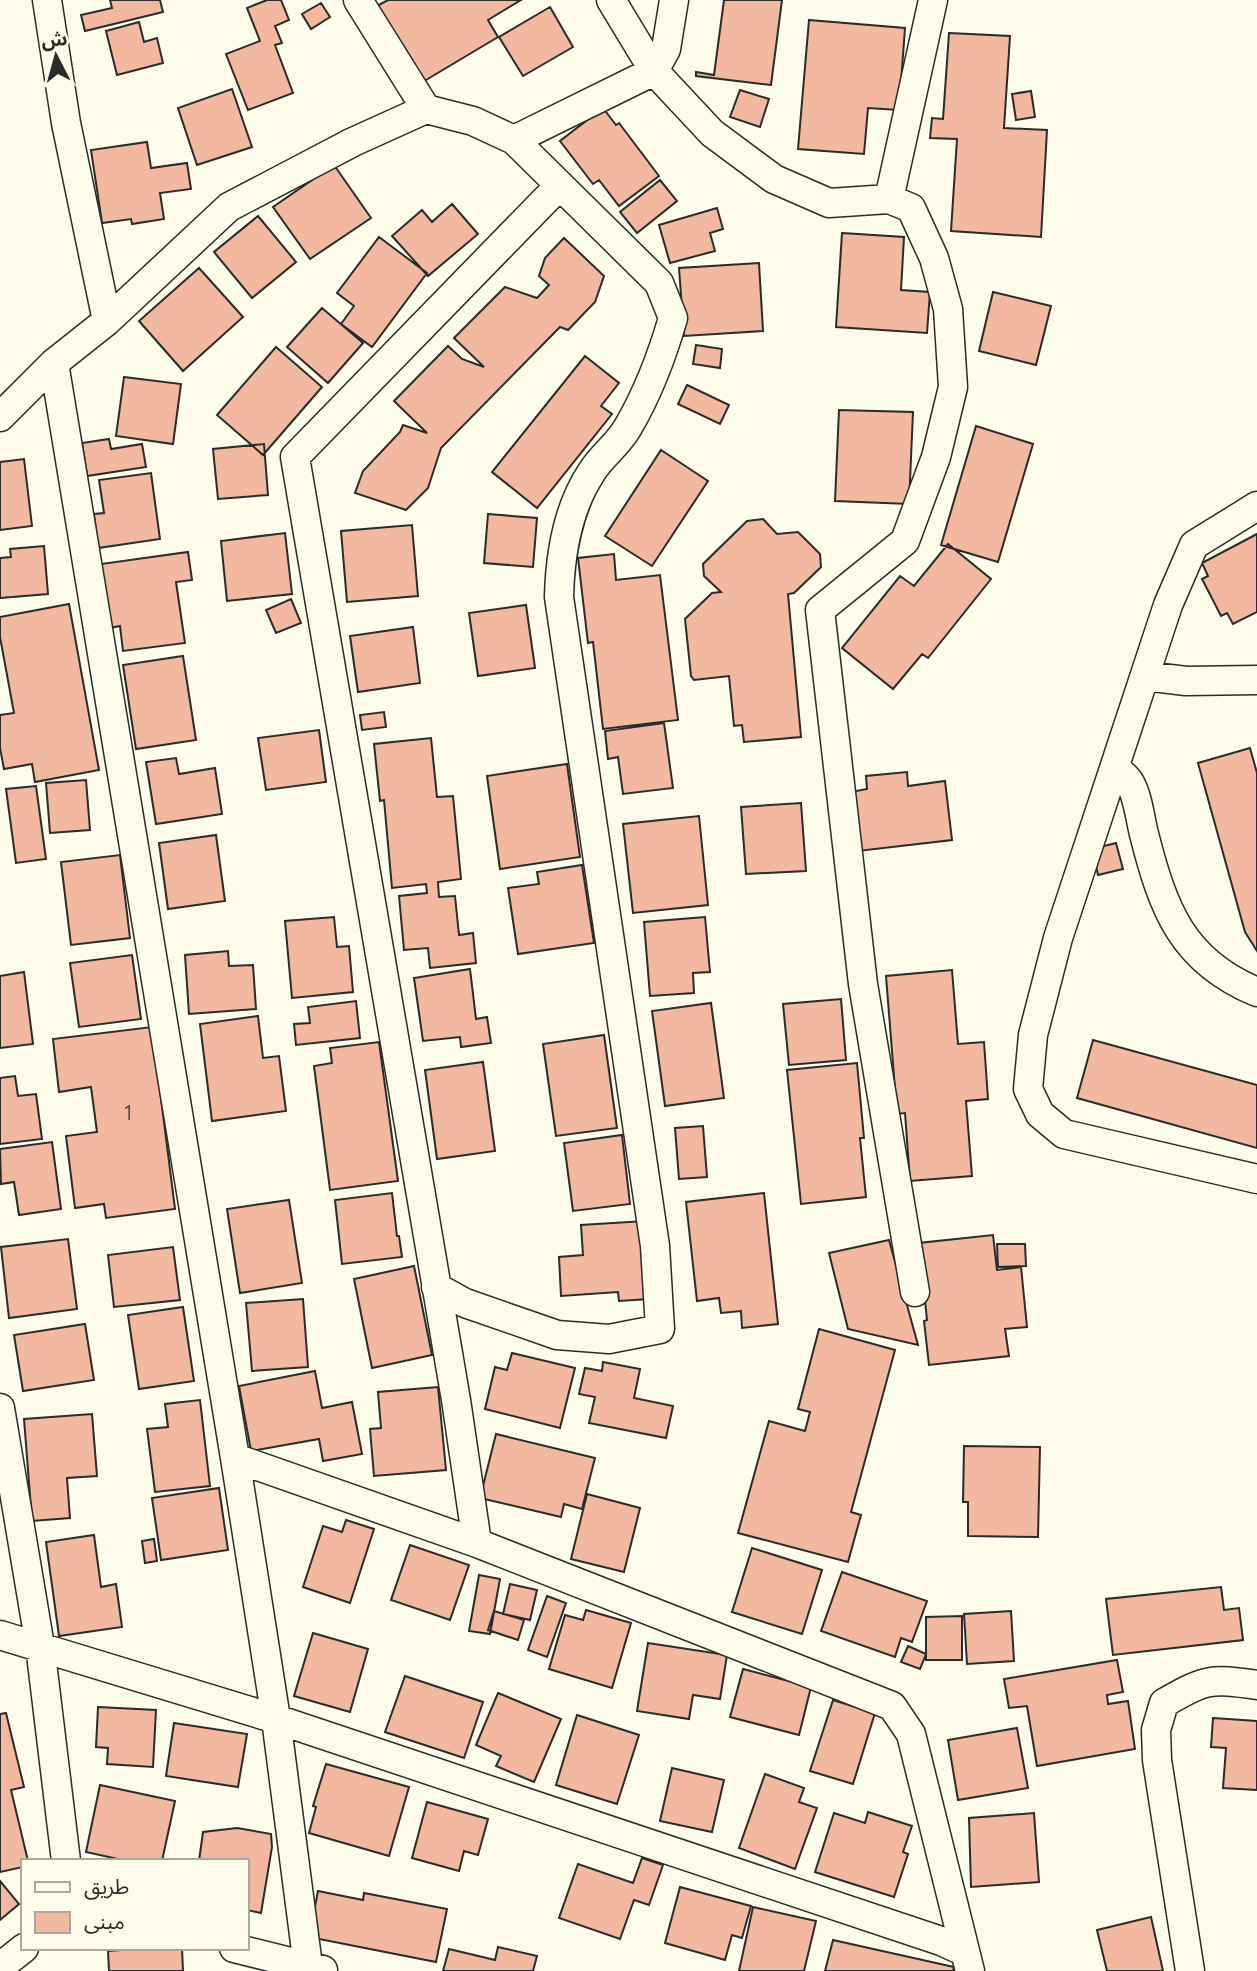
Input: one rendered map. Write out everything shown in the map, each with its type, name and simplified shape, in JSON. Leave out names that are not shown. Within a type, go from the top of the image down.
[{"type":"street","points":[[47,0],[66,124],[107,321]]},
{"type":"street","points":[[358,0],[426,109]]},
{"type":"street","points":[[611,0],[654,71],[712,133],[774,179],[829,203],[889,200],[911,208],[934,258],[948,309],[953,387],[936,457],[905,541],[821,610],[863,984],[915,1292]]},
{"type":"street","points":[[514,140],[654,71],[666,49],[674,0]]},
{"type":"street","points":[[889,200],[933,0]]},
{"type":"street","points":[[0,417],[54,363],[107,321],[229,207],[353,142],[426,109],[473,121],[514,140],[659,283],[673,318],[653,377],[628,428],[591,472],[578,498],[560,568],[559,597],[655,1246],[660,1329],[609,1339],[557,1335],[465,1303],[436,1287]]},
{"type":"street","points":[[477,1543],[456,1400],[295,457],[559,186]]},
{"type":"street","points":[[54,363],[317,1968],[242,1950]]},
{"type":"street","points":[[1257,506],[1194,545],[1168,606],[1058,939],[1033,1035],[1028,1089],[1040,1114],[1064,1133],[1257,1179]]},
{"type":"street","points":[[1145,676],[1186,681],[1257,680]]},
{"type":"street","points":[[1115,768],[1130,782],[1148,849],[1170,912],[1189,945],[1210,966],[1257,992]]},
{"type":"street","points":[[0,1408],[40,1646],[66,1859]]},
{"type":"street","points":[[235,1458],[477,1543],[892,1706],[911,1734],[966,1961]]},
{"type":"street","points":[[0,1635],[276,1719],[928,1937],[966,1961]]},
{"type":"street","points":[[1190,1971],[1160,1790],[1156,1730],[1164,1703],[1197,1684],[1221,1679],[1257,1685]]},
{"type":"street","points":[[0,1967],[21,1950]]},
{"type":"building","points":[[110,0],[160,0],[163,12],[85,31],[81,15],[112,8]]},
{"type":"building","points":[[267,0],[281,0],[289,20],[275,26],[282,43],[275,45],[293,93],[248,110],[226,54],[260,41],[247,8]]},
{"type":"building","points":[[388,0],[521,0],[488,20],[498,37],[421,83],[375,7]]},
{"type":"building","points":[[724,0],[782,0],[771,85],[696,76],[696,72],[714,75]]},
{"type":"building","points":[[321,3],[330,17],[311,29],[302,14]]},
{"type":"building","points":[[550,7],[573,47],[523,76],[499,37]]},
{"type":"building","points":[[809,20],[905,28],[899,110],[868,108],[864,154],[798,149]]},
{"type":"building","points":[[139,22],[144,42],[157,38],[163,63],[117,75],[106,31]]},
{"type":"building","points":[[949,33],[1010,36],[1004,128],[1047,130],[1041,237],[951,231],[957,139],[930,138],[932,118],[943,119]]},
{"type":"building","points":[[232,89],[252,147],[197,165],[178,108]]},
{"type":"building","points":[[740,90],[769,99],[760,127],[730,117]]},
{"type":"building","points":[[1031,91],[1035,117],[1016,120],[1012,94]]},
{"type":"building","points":[[603,108],[616,125],[619,123],[659,176],[619,206],[599,180],[593,184],[560,141]]},
{"type":"building","points":[[147,142],[151,168],[187,163],[191,189],[160,193],[164,219],[132,224],[131,219],[102,223],[91,150]]},
{"type":"building","points":[[334,165],[371,218],[310,259],[273,207]]},
{"type":"building","points":[[660,180],[677,201],[637,233],[620,212]]},
{"type":"building","points":[[452,204],[478,234],[428,276],[392,236],[422,210],[432,222]]},
{"type":"building","points":[[717,208],[723,229],[710,233],[715,251],[670,263],[659,225]]},
{"type":"building","points":[[258,216],[296,262],[252,298],[214,252]]},
{"type":"building","points":[[842,233],[904,237],[901,290],[930,292],[927,333],[836,327]]},
{"type":"building","points":[[379,237],[427,273],[372,347],[341,324],[354,306],[337,293]]},
{"type":"building","points":[[564,238],[604,276],[595,302],[568,330],[560,327],[441,448],[428,488],[406,510],[355,493],[363,471],[400,432],[403,425],[427,433],[394,401],[448,346],[462,359],[484,367],[454,338],[505,287],[537,298],[549,285],[539,276],[545,258]]},
{"type":"building","points":[[759,263],[763,331],[684,336],[679,268]]},
{"type":"building","points":[[199,268],[243,317],[183,371],[139,321]]},
{"type":"building","points":[[993,292],[1051,306],[1036,365],[979,351]]},
{"type":"building","points":[[322,308],[363,343],[328,383],[287,347]]},
{"type":"building","points":[[696,345],[722,349],[720,368],[693,364]]},
{"type":"building","points":[[276,347],[322,387],[263,455],[217,415]]},
{"type":"building","points":[[585,356],[619,383],[601,406],[612,414],[537,508],[492,472]]},
{"type":"building","points":[[124,377],[181,384],[173,444],[116,436]]},
{"type":"building","points":[[687,385],[729,405],[720,424],[678,404]]},
{"type":"building","points":[[839,410],[913,412],[909,504],[835,501]]},
{"type":"building","points":[[976,426],[1033,444],[998,562],[941,545]]},
{"type":"building","points":[[109,439],[111,449],[142,444],[146,467],[87,476],[82,443]]},
{"type":"building","points":[[264,444],[268,495],[218,499],[213,449]]},
{"type":"building","points":[[661,450],[708,481],[652,566],[605,536]]},
{"type":"building","points":[[24,459],[32,526],[0,530],[0,462]]},
{"type":"building","points":[[151,473],[160,539],[98,548],[94,514],[104,513],[99,480]]},
{"type":"building","points":[[488,514],[537,518],[533,567],[484,563]]},
{"type":"building","points":[[763,519],[777,534],[798,532],[820,554],[821,567],[794,593],[788,594],[801,737],[744,742],[742,725],[734,726],[729,676],[694,680],[691,676],[685,619],[712,593],[721,592],[704,576],[703,564],[747,521]]},
{"type":"building","points":[[412,525],[418,596],[347,602],[341,531]]},
{"type":"building","points":[[285,533],[292,594],[227,601],[221,541]]},
{"type":"building","points":[[1257,534],[1257,612],[1233,624],[1227,613],[1221,616],[1202,579],[1208,576],[1202,563]]},
{"type":"building","points":[[948,544],[991,579],[928,658],[922,654],[893,689],[842,648],[900,576],[914,586]]},
{"type":"building","points":[[44,546],[48,594],[0,598],[0,558],[11,557],[10,549]]},
{"type":"building","points":[[188,552],[192,580],[176,582],[185,643],[123,651],[120,626],[110,628],[101,564]]},
{"type":"building","points":[[614,554],[616,580],[660,575],[678,720],[603,729],[593,642],[588,643],[578,558]]},
{"type":"building","points":[[291,599],[301,623],[276,633],[266,610]]},
{"type":"building","points":[[69,604],[99,770],[35,782],[32,764],[4,769],[0,748],[0,715],[14,713],[0,637],[0,617]]},
{"type":"building","points":[[526,605],[535,668],[478,676],[469,613]]},
{"type":"building","points":[[413,627],[420,683],[358,692],[350,636]]},
{"type":"building","points":[[183,656],[196,740],[136,749],[123,665]]},
{"type":"building","points":[[384,712],[386,727],[362,730],[360,715]]},
{"type":"building","points":[[664,723],[673,788],[623,794],[618,757],[608,759],[605,731]]},
{"type":"building","points":[[319,730],[326,782],[266,790],[258,738]]},
{"type":"building","points":[[431,738],[437,797],[453,796],[461,879],[438,882],[439,897],[455,896],[459,935],[473,933],[476,963],[430,968],[428,948],[404,950],[399,896],[427,893],[426,884],[392,888],[384,800],[380,801],[374,744]]},
{"type":"building","points":[[1250,748],[1257,773],[1257,951],[1245,932],[1198,763]]},
{"type":"building","points":[[176,758],[179,774],[215,768],[222,814],[156,824],[146,762]]},
{"type":"building","points":[[567,764],[580,857],[500,869],[487,776]]},
{"type":"building","points":[[907,772],[908,786],[945,781],[952,840],[858,851],[851,792],[867,789],[866,776]]},
{"type":"building","points":[[86,780],[90,830],[50,833],[46,783]]},
{"type":"building","points":[[36,786],[46,859],[16,863],[6,789]]},
{"type":"building","points":[[801,803],[806,871],[746,874],[741,807]]},
{"type":"building","points":[[699,816],[708,905],[633,913],[623,824]]},
{"type":"building","points":[[216,835],[225,901],[168,909],[159,843]]},
{"type":"building","points":[[1116,843],[1123,869],[1098,875],[1092,849]]},
{"type":"building","points":[[120,855],[130,938],[71,945],[61,862]]},
{"type":"building","points":[[582,865],[594,943],[518,954],[508,888],[539,884],[537,872]]},
{"type":"building","points":[[334,917],[337,947],[349,946],[353,992],[292,998],[285,921]]},
{"type":"building","points":[[705,917],[710,972],[693,973],[694,993],[650,996],[644,922]]},
{"type":"building","points":[[228,951],[229,966],[253,965],[256,1009],[189,1014],[185,955]]},
{"type":"building","points":[[132,955],[141,1019],[79,1027],[70,963]]},
{"type":"building","points":[[470,969],[476,1019],[487,1017],[491,1043],[461,1047],[460,1037],[423,1041],[414,978]]},
{"type":"building","points":[[952,970],[958,1044],[984,1042],[988,1099],[966,1101],[972,1176],[910,1181],[905,1113],[897,1114],[886,976]]},
{"type":"building","points":[[24,972],[33,1044],[0,1048],[0,976]]},
{"type":"building","points":[[841,999],[846,1060],[789,1065],[783,1004]]},
{"type":"building","points":[[356,1001],[360,1038],[296,1045],[294,1024],[310,1023],[308,1007]]},
{"type":"building","points":[[711,1003],[724,1098],[665,1106],[652,1011]]},
{"type":"building","points":[[258,1016],[263,1058],[279,1056],[286,1111],[212,1121],[200,1024]]},
{"type":"building","points":[[152,1027],[175,1209],[106,1218],[104,1204],[75,1208],[66,1136],[97,1132],[91,1087],[59,1092],[53,1039]]},
{"type":"building","points":[[604,1035],[617,1128],[556,1136],[543,1044]]},
{"type":"building","points":[[1093,1040],[1257,1085],[1257,1148],[1077,1098]]},
{"type":"building","points":[[379,1042],[398,1181],[330,1190],[314,1066],[332,1063],[330,1048]]},
{"type":"building","points":[[483,1062],[495,1151],[437,1159],[425,1070]]},
{"type":"building","points":[[857,1063],[866,1197],[801,1204],[787,1070]]},
{"type":"building","points":[[15,1076],[18,1096],[36,1094],[42,1139],[0,1144],[0,1078]]},
{"type":"building","points":[[703,1126],[707,1177],[679,1179],[675,1128]]},
{"type":"building","points":[[622,1135],[630,1204],[573,1211],[564,1143]]},
{"type":"building","points":[[52,1142],[61,1209],[19,1215],[14,1182],[1,1184],[0,1149]]},
{"type":"building","points":[[392,1193],[402,1257],[342,1264],[335,1200]]},
{"type":"building","points":[[764,1193],[778,1324],[742,1328],[741,1311],[721,1313],[719,1298],[697,1301],[686,1202]]},
{"type":"building","points":[[289,1200],[302,1283],[240,1293],[227,1209]]},
{"type":"building","points":[[645,1221],[649,1299],[619,1301],[618,1292],[561,1296],[559,1257],[583,1255],[581,1225]]},
{"type":"building","points":[[993,1235],[997,1270],[1021,1267],[1027,1327],[1005,1329],[1009,1356],[929,1365],[919,1243]]},
{"type":"building","points":[[68,1239],[77,1309],[9,1318],[1,1247]]},
{"type":"building","points":[[889,1240],[918,1345],[848,1329],[829,1253]]},
{"type":"building","points":[[997,1244],[1025,1244],[1026,1266],[998,1267]]},
{"type":"building","points":[[173,1247],[180,1300],[114,1307],[108,1255]]},
{"type":"building","points":[[414,1266],[432,1355],[372,1368],[354,1279]]},
{"type":"building","points":[[303,1299],[308,1367],[252,1371],[246,1303]]},
{"type":"building","points":[[183,1307],[194,1381],[139,1389],[128,1315]]},
{"type":"building","points":[[85,1324],[94,1380],[23,1391],[14,1335]]},
{"type":"building","points":[[819,1329],[895,1350],[851,1512],[861,1515],[848,1562],[738,1533],[769,1421],[805,1431],[810,1412],[798,1409]]},
{"type":"building","points":[[512,1353],[575,1368],[560,1428],[485,1409],[495,1367],[507,1370]]},
{"type":"building","points":[[603,1362],[640,1369],[634,1398],[673,1406],[666,1438],[589,1423],[595,1397],[579,1394],[585,1368],[602,1371]]},
{"type":"building","points":[[315,1371],[322,1408],[352,1402],[362,1454],[323,1461],[319,1439],[251,1451],[239,1386]]},
{"type":"building","points":[[438,1387],[446,1470],[374,1476],[370,1429],[381,1428],[378,1392]]},
{"type":"building","points":[[200,1400],[210,1486],[155,1492],[147,1429],[168,1427],[165,1404]]},
{"type":"building","points":[[92,1414],[97,1476],[67,1478],[70,1518],[32,1521],[24,1419]]},
{"type":"building","points":[[496,1434],[595,1458],[582,1509],[564,1504],[561,1517],[480,1498]]},
{"type":"building","points":[[964,1446],[1040,1447],[1038,1537],[968,1536],[968,1502],[963,1502]]},
{"type":"building","points":[[219,1488],[228,1550],[161,1560],[152,1498]]},
{"type":"building","points":[[587,1494],[640,1508],[624,1572],[571,1559]]},
{"type":"building","points":[[346,1520],[374,1529],[350,1603],[303,1587],[323,1526],[342,1532]]},
{"type":"building","points":[[94,1535],[101,1587],[116,1584],[122,1627],[59,1636],[46,1542]]},
{"type":"building","points":[[154,1539],[157,1561],[145,1563],[142,1541]]},
{"type":"building","points":[[410,1545],[469,1565],[450,1620],[391,1600]]},
{"type":"building","points":[[752,1548],[822,1570],[802,1634],[732,1612]]},
{"type":"building","points":[[842,1572],[927,1601],[912,1642],[901,1638],[895,1657],[821,1631]]},
{"type":"building","points":[[479,1575],[500,1579],[490,1634],[469,1631]]},
{"type":"building","points":[[510,1584],[537,1590],[530,1620],[503,1614]]},
{"type":"building","points":[[1221,1587],[1224,1610],[1239,1608],[1243,1640],[1113,1655],[1106,1599]]},
{"type":"building","points":[[547,1596],[566,1603],[547,1657],[528,1650]]},
{"type":"building","points":[[586,1610],[631,1623],[612,1688],[549,1669],[565,1615],[583,1620]]},
{"type":"building","points":[[494,1611],[524,1620],[518,1640],[488,1630]]},
{"type":"building","points":[[1011,1611],[1014,1661],[967,1664],[964,1614]]},
{"type":"building","points":[[962,1616],[962,1660],[926,1660],[926,1617]]},
{"type":"building","points":[[313,1633],[368,1649],[350,1712],[294,1696]]},
{"type":"building","points":[[648,1643],[727,1655],[720,1699],[693,1695],[689,1719],[637,1711]]},
{"type":"building","points":[[908,1646],[926,1654],[920,1669],[901,1662]]},
{"type":"building","points":[[1117,1660],[1123,1692],[1107,1695],[1108,1704],[1128,1701],[1135,1749],[1037,1766],[1027,1706],[1009,1708],[1004,1679]]},
{"type":"building","points":[[743,1669],[811,1687],[799,1735],[730,1717]]},
{"type":"building","points":[[405,1676],[483,1702],[464,1758],[385,1732]]},
{"type":"building","points":[[498,1693],[561,1719],[534,1782],[496,1766],[501,1756],[476,1745]]},
{"type":"building","points":[[833,1700],[875,1713],[853,1784],[810,1771]]},
{"type":"building","points":[[98,1707],[156,1710],[153,1767],[107,1764],[108,1748],[96,1747]]},
{"type":"building","points":[[6,1713],[24,1787],[11,1790],[28,1859],[21,1859],[21,1867],[0,1872],[0,1714]]},
{"type":"building","points":[[577,1715],[639,1735],[617,1804],[556,1785]]},
{"type":"building","points":[[1213,1718],[1257,1721],[1257,1790],[1223,1788],[1226,1748],[1211,1747]]},
{"type":"building","points":[[174,1723],[247,1734],[238,1787],[166,1776]]},
{"type":"building","points":[[1017,1728],[1028,1788],[958,1800],[948,1740]]},
{"type":"building","points":[[326,1764],[409,1787],[389,1856],[309,1833],[316,1807],[313,1806]]},
{"type":"building","points":[[672,1768],[724,1780],[712,1832],[660,1821]]},
{"type":"building","points":[[765,1774],[804,1788],[799,1802],[817,1808],[795,1869],[739,1848]]},
{"type":"building","points":[[100,1785],[175,1801],[162,1859],[118,1859],[86,1852]]},
{"type":"building","points":[[427,1802],[488,1819],[478,1855],[464,1851],[459,1871],[412,1858]]},
{"type":"building","points":[[868,1812],[912,1826],[903,1852],[908,1854],[894,1897],[815,1872],[834,1813],[865,1823]]},
{"type":"building","points":[[1034,1813],[1039,1882],[971,1887],[969,1818]]},
{"type":"building","points":[[237,1828],[271,1834],[272,1847],[261,1913],[248,1910],[248,1859],[199,1859],[203,1832]]},
{"type":"building","points":[[642,1858],[663,1865],[649,1905],[634,1900],[620,1939],[559,1918],[578,1864],[633,1883]]},
{"type":"building","points":[[0,1881],[19,1904],[0,1920]]},
{"type":"building","points":[[680,1887],[751,1906],[742,1938],[732,1935],[725,1960],[665,1943]]},
{"type":"building","points":[[318,1891],[363,1900],[364,1893],[447,1909],[436,1962],[309,1937]]},
{"type":"building","points":[[753,1907],[816,1921],[804,1971],[739,1971]]},
{"type":"building","points":[[1151,1917],[1163,1971],[1107,1971],[1097,1930]]},
{"type":"building","points":[[833,1940],[954,1967],[953,1971],[825,1971]]},
{"type":"building","points":[[498,1947],[537,1956],[533,1971],[443,1971],[449,1949],[495,1960]]},
{"type":"building","points":[[182,1950],[183,1971],[109,1971],[108,1951]]}]
